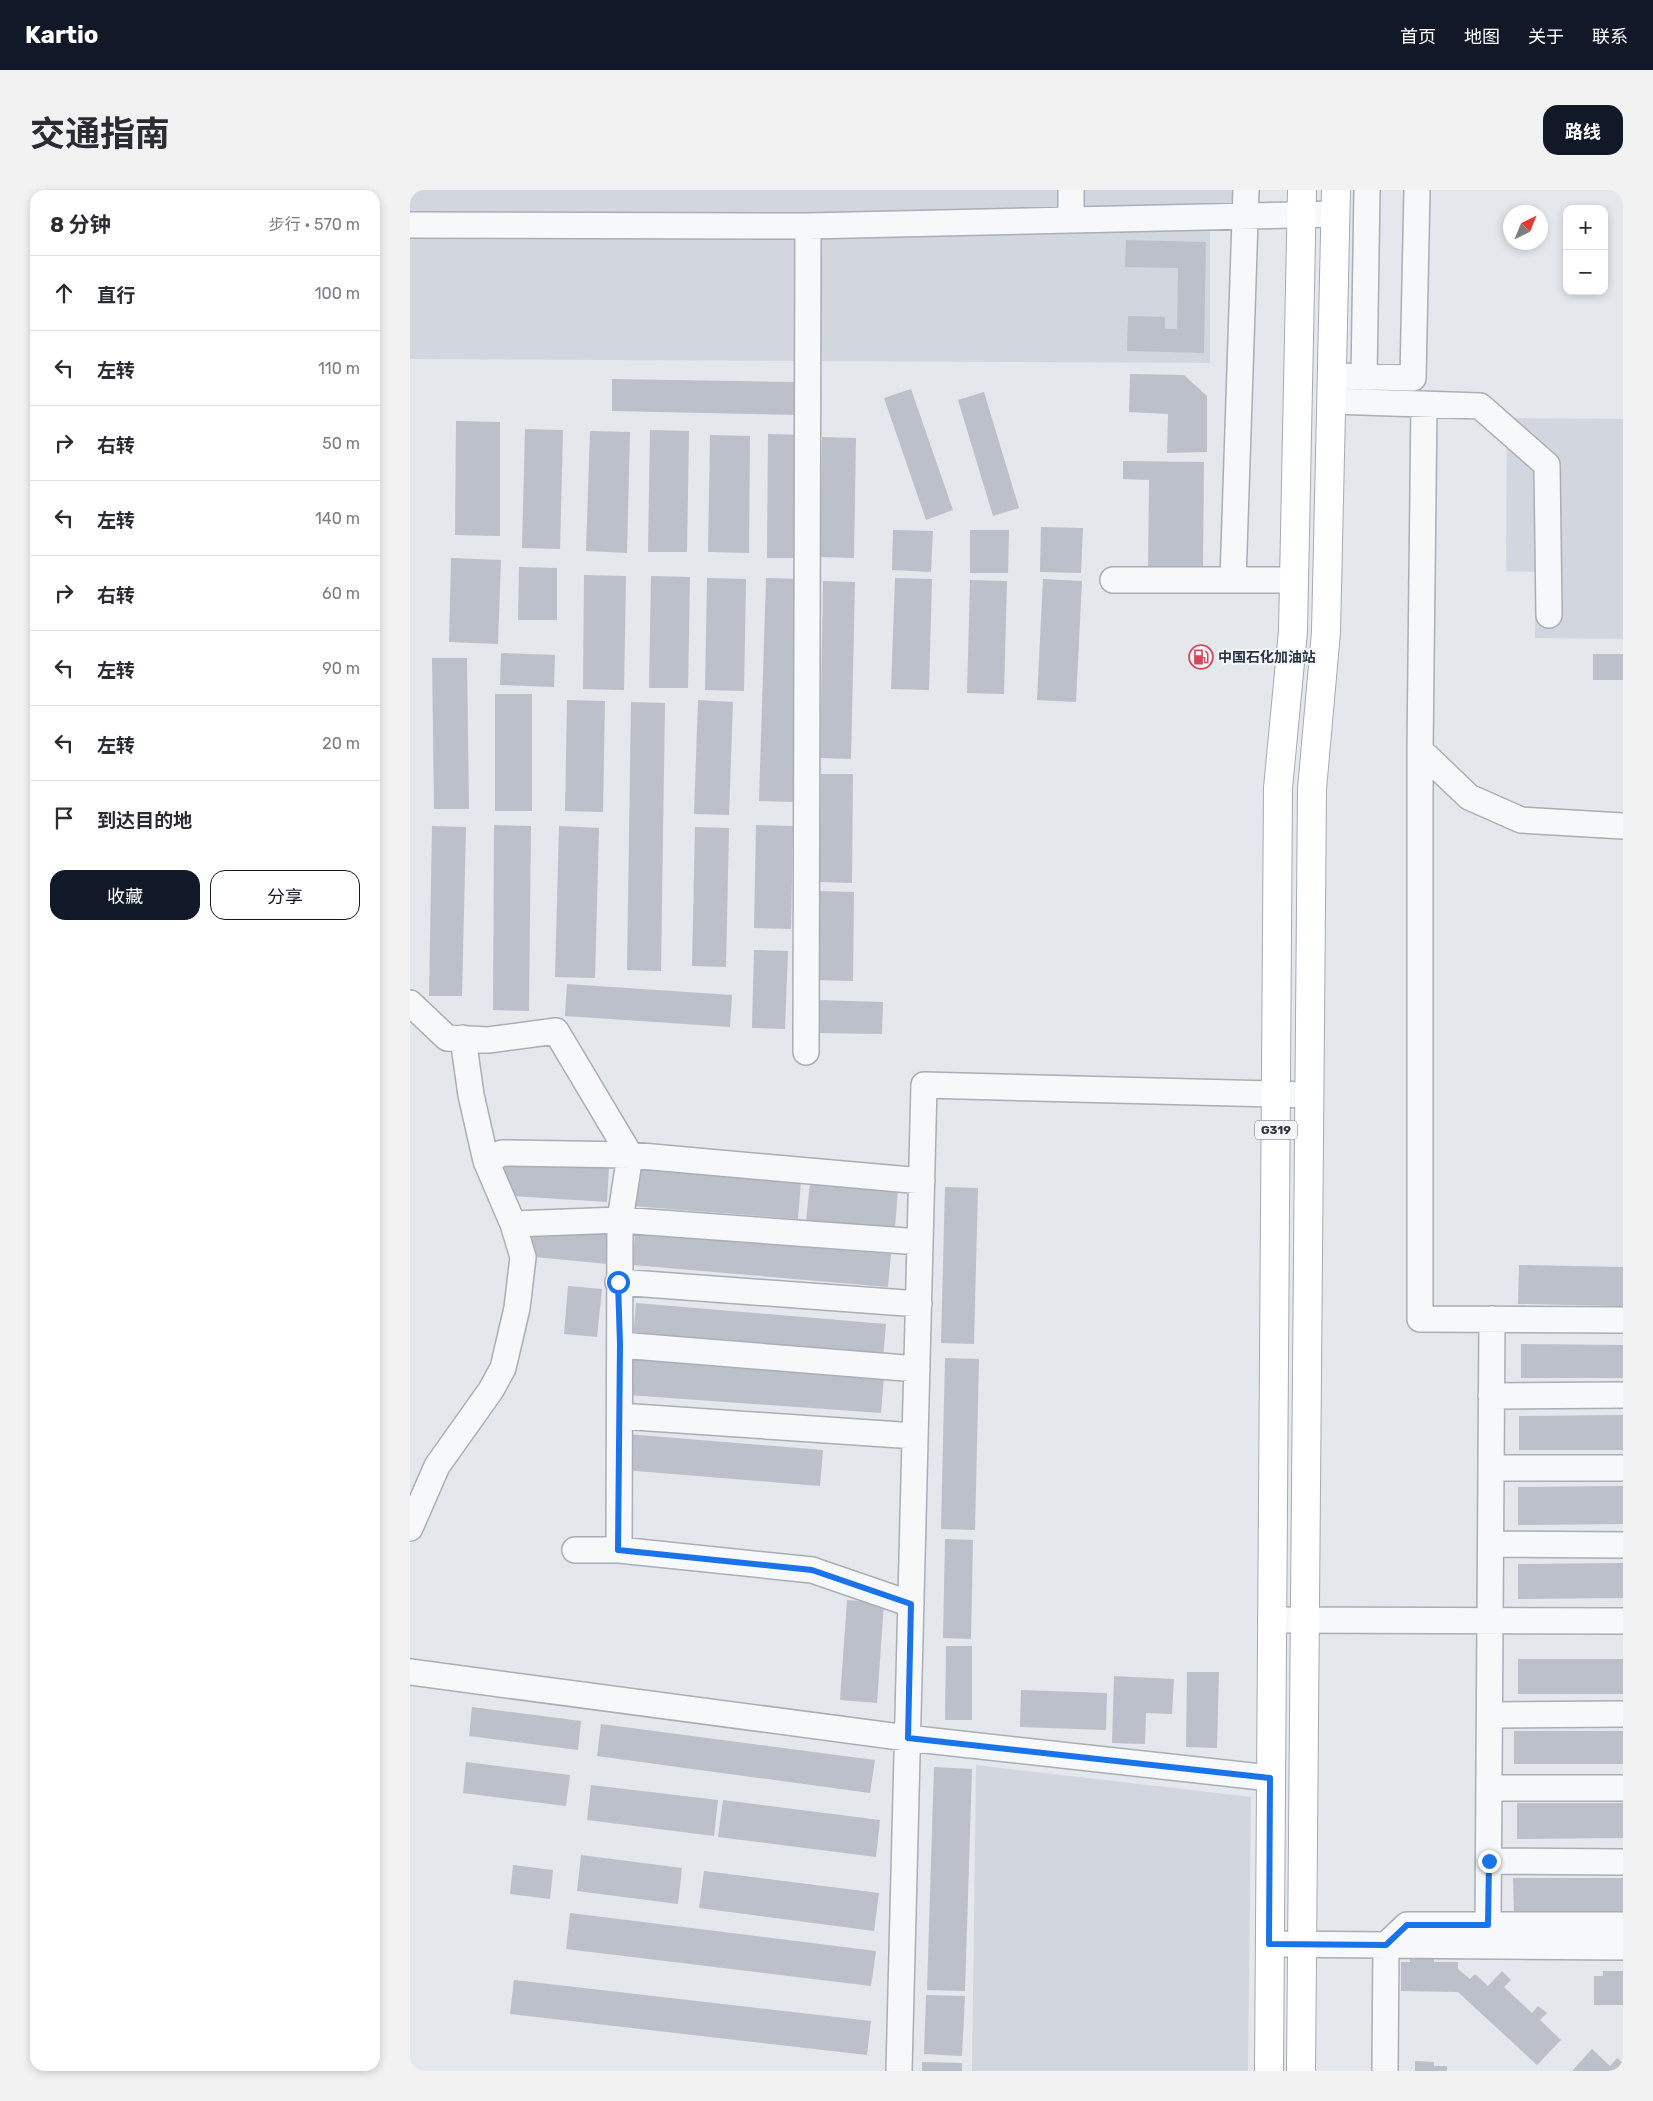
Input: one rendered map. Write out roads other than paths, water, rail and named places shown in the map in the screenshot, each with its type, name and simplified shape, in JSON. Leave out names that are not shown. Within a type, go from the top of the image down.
[{"type":"main road","name":"G319","points":[[1269,2071],[1278,788],[1292,631],[1302,202]]},
{"type":"main road","name":"G319","points":[[1301,2071],[1312,789],[1326,632],[1336,202]]},
{"type":"street","points":[[1071,190],[1071,220]]},
{"type":"street","points":[[1233,580],[1246,190]]},
{"type":"street","points":[[1364,377],[1367,190]]},
{"type":"street","points":[[1332,389],[1364,377],[1413,378],[1417,190]]},
{"type":"street","points":[[410,225],[808,226],[1071,220],[1246,215],[1302,202],[1336,202]]},
{"type":"street","points":[[806,1052],[808,226]]},
{"type":"street","points":[[1332,389],[1424,404],[1480,406],[1547,465],[1549,615]]},
{"type":"street","points":[[1424,404],[1420,750],[1420,1319],[1623,1320]]},
{"type":"street","points":[[1113,580],[1294,580]]},
{"type":"street","points":[[1420,750],[1469,797],[1521,820],[1623,826]]},
{"type":"street","points":[[410,1003],[447,1038],[488,1040],[556,1031],[630,1155],[620,1220],[618,1282],[620,1344],[618,1550]]},
{"type":"street","points":[[410,1528],[437,1466],[491,1390],[503,1368],[517,1308],[523,1257],[513,1224],[486,1161],[471,1095],[463,1038]]},
{"type":"street","points":[[899,2071],[924,1085],[1309,1095]]},
{"type":"street","points":[[486,1161],[502,1153],[630,1155],[922,1181]]},
{"type":"street","points":[[513,1224],[620,1220],[920,1242]]},
{"type":"street","points":[[618,1282],[918,1304]]},
{"type":"street","points":[[1488,1925],[1492,1319]]},
{"type":"street","points":[[620,1344],[917,1369]]},
{"type":"street","points":[[1491,1396],[1623,1395]]},
{"type":"street","points":[[620,1416],[915,1436]]},
{"type":"street","points":[[1491,1468],[1623,1468]]},
{"type":"street","points":[[1491,1544],[1623,1545]]},
{"type":"street","points":[[574,1550],[618,1550],[812,1570],[911,1604]]},
{"type":"street","points":[[1271,1620],[1623,1621]]},
{"type":"street","points":[[410,1672],[908,1738],[1270,1778]]},
{"type":"street","points":[[1490,1715],[1623,1714]]},
{"type":"street","points":[[1490,1788],[1623,1788]]},
{"type":"street","points":[[1489,1861],[1623,1862]]},
{"type":"street","points":[[1385,2071],[1386,1945],[1407,1925],[1623,1925]]},
{"type":"street","points":[[1269,1944],[1623,1947]]},
{"type":"place","name":"中国石化加油站","points":[[1201,657]]}]
